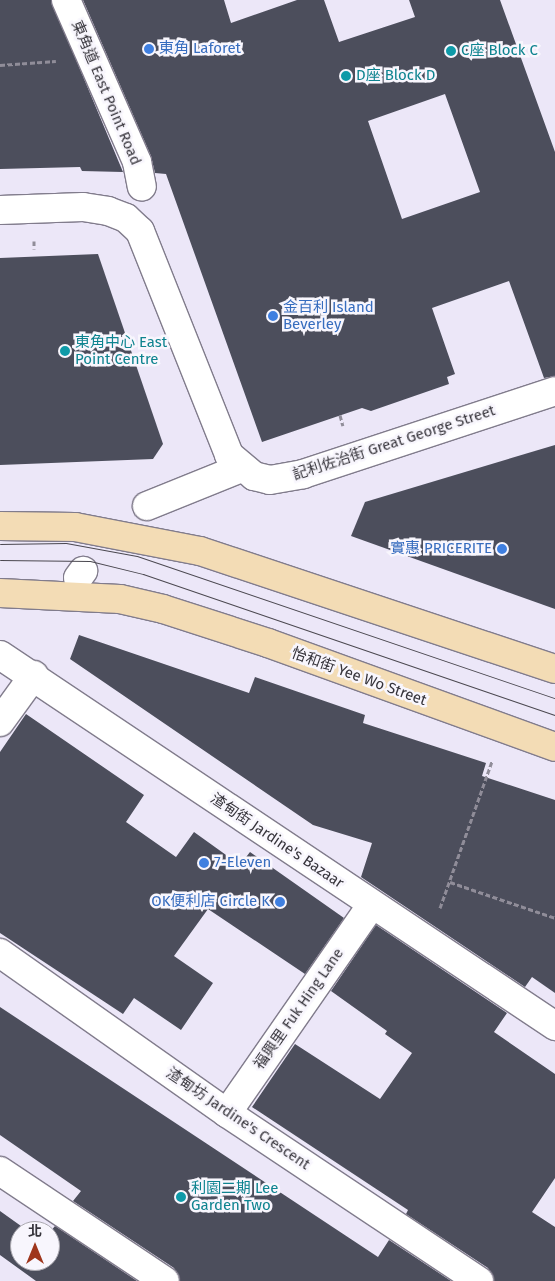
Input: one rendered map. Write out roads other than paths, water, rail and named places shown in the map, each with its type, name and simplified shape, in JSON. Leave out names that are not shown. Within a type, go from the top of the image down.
[{"type":"main road","points":[[0,526],[75,527],[200,551],[555,669]]},
{"type":"main road","name":"怡和街 Yee Wo Street","points":[[0,593],[120,599],[163,609],[275,646],[555,747]]},
{"type":"street","name":"東角道 East Point Road","points":[[66,0],[137,162],[142,187]]},
{"type":"street","name":"記利佐治街 Great George Street","points":[[0,210],[84,207],[108,210],[126,218],[140,231],[220,437],[229,455],[241,468],[270,480],[303,474],[555,391]]},
{"type":"street","points":[[147,506],[241,468]]},
{"type":"street","name":"渣甸街 Jardine's Bazaar","points":[[0,655],[34,674],[371,906],[555,1026]]},
{"type":"street","points":[[0,722],[34,674]]},
{"type":"street","name":"福興里 Fuk Hing Lane","points":[[227,1113],[371,906]]},
{"type":"street","name":"渣甸坊 Jardine's Crescent","points":[[0,953],[227,1113],[479,1281]]},
{"type":"street","points":[[0,1171],[165,1281]]},
{"type":"tram line","points":[[0,544],[66,543],[137,556],[555,698]]},
{"type":"tram line","points":[[0,560],[90,561],[143,574],[555,715]]},
{"type":"place","name":"東角 Laforet","points":[[149,49]]},
{"type":"place","name":"C座 Block C","points":[[451,51]]},
{"type":"place","name":"D座 Block D","points":[[346,76]]},
{"type":"place","name":"金百利 Island Beverley","points":[[273,316]]},
{"type":"place","name":"東角中心 East Point Centre","points":[[65,351]]},
{"type":"place","name":"實惠 PRICERITE","points":[[502,549]]},
{"type":"place","name":"7-Eleven","points":[[204,863]]},
{"type":"place","name":"OK便利店 Circle K","points":[[280,902]]},
{"type":"place","name":"利園二期 Lee Garden Two","points":[[181,1197]]}]
